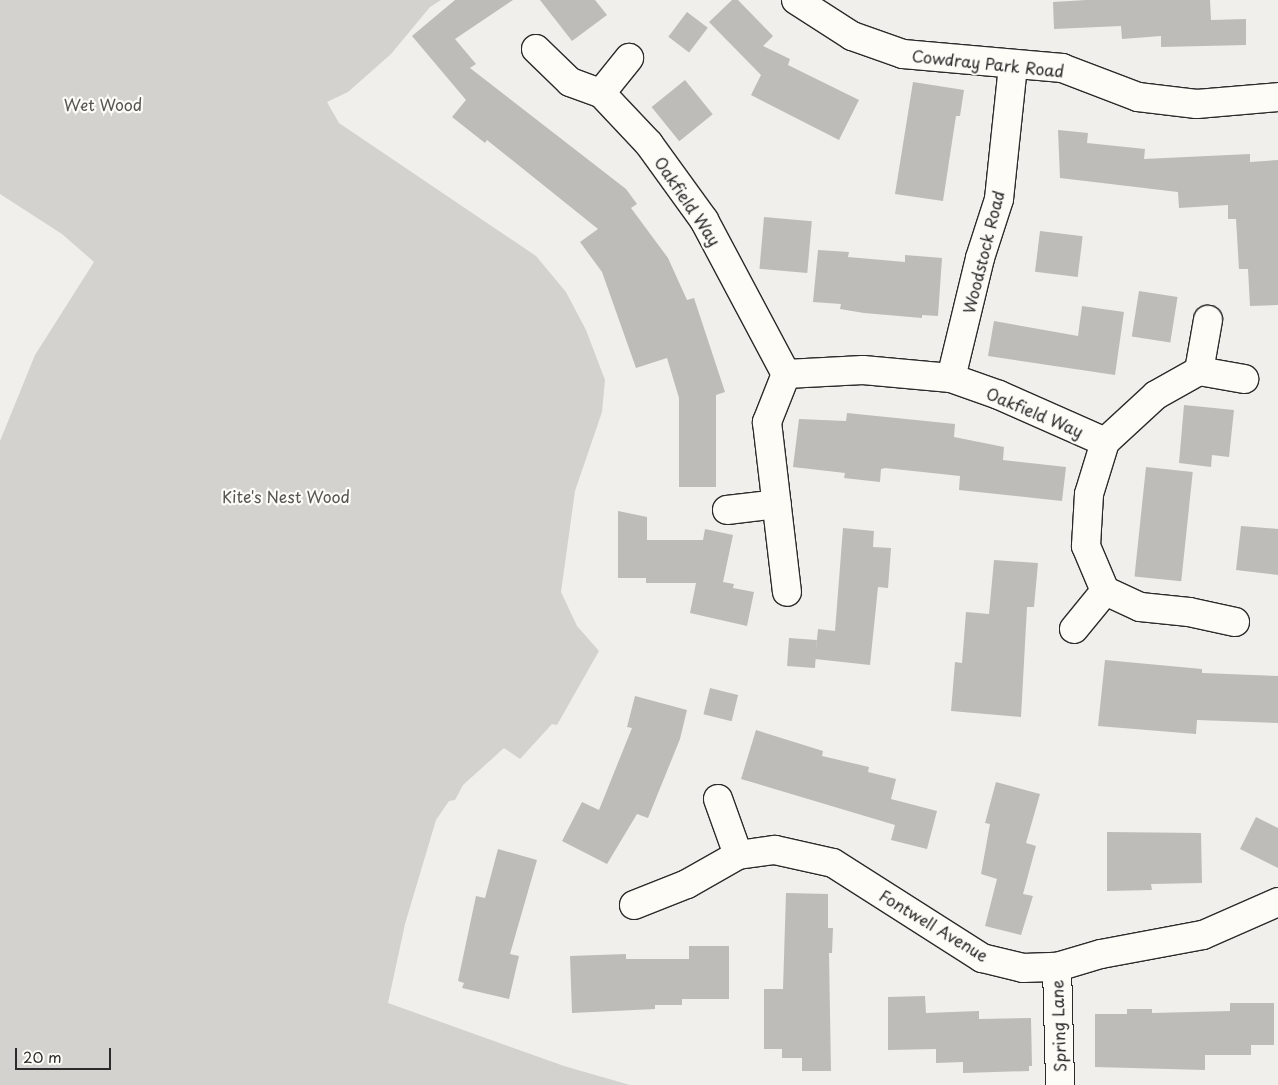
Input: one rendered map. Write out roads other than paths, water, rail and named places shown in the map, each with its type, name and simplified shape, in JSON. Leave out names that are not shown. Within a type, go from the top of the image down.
[{"type":"street","name":"Cowdray Park Road","points":[[796,0],[852,36],[903,54],[1062,68],[1148,98],[1198,104],[1278,98]]},
{"type":"street","name":"Oakfield Way","points":[[536,49],[570,82],[601,93],[649,144],[704,220],[786,374],[863,370],[951,378],[999,395],[1105,442]]},
{"type":"street","points":[[601,93],[629,58]]},
{"type":"street","name":"Woodstock Road","points":[[951,378],[980,258],[999,199],[1013,65]]},
{"type":"street","points":[[1199,371],[1208,320]]},
{"type":"street","points":[[1235,622],[1189,612],[1140,607],[1105,591],[1086,546],[1089,494],[1105,442],[1156,395],[1199,371],[1244,379]]},
{"type":"street","points":[[786,374],[767,422],[787,592]]},
{"type":"street","points":[[727,510],[777,504]]},
{"type":"street","points":[[1074,630],[1105,591]]},
{"type":"street","points":[[718,799],[738,855]]},
{"type":"street","name":"Fontwell Avenue","points":[[634,905],[688,884],[738,855],[775,850],[832,863],[982,958],[1024,968],[1056,967],[1101,954],[1203,935],[1278,902]]},
{"type":"street","name":"Spring Lane","points":[[1056,967],[1060,1085]]},
{"type":"park label","name":"Wet Wood","points":[[103,104]]},
{"type":"park label","name":"Kite's Nest Wood","points":[[286,496]]}]
